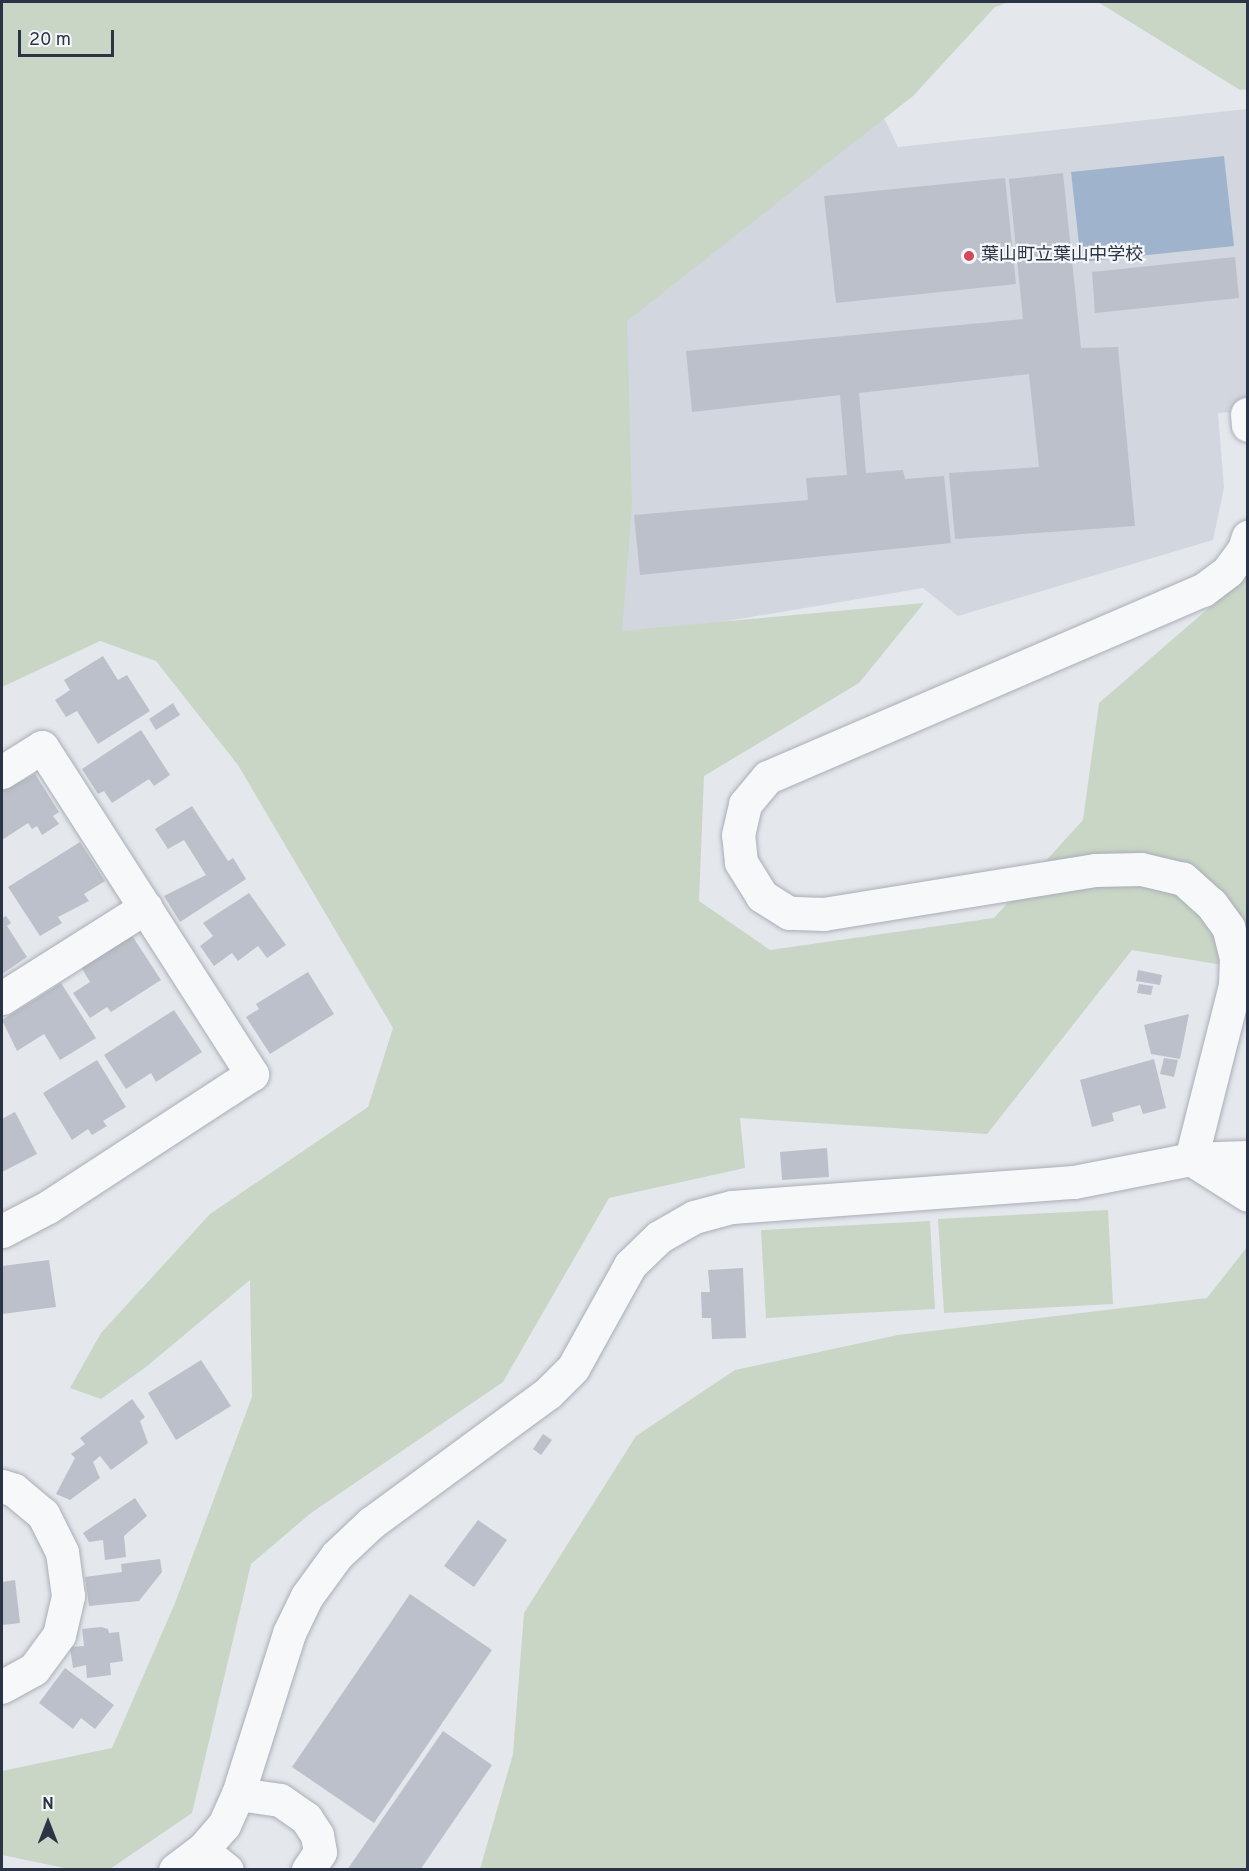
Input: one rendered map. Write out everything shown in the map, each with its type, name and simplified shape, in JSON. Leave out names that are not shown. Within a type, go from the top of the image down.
[{"type":"street","points":[[1247,414],[1248,425]]},
{"type":"street","points":[[1191,1159],[1235,985],[1236,958],[1228,927],[1211,904],[1183,879],[1141,869],[1095,870],[825,914],[789,913],[762,896],[741,862],[738,835],[745,804],[768,777],[1203,590],[1228,571],[1244,549],[1248,537]]},
{"type":"street","points":[[2,772],[42,747],[252,1074],[48,1207],[2,1230]]},
{"type":"street","points":[[2,998],[146,907]]},
{"type":"street","points":[[175,1869],[214,1859],[224,1825],[238,1794],[289,1633],[307,1596],[337,1555],[371,1523],[548,1393],[573,1368],[630,1265],[659,1237],[694,1217],[732,1207],[1074,1182],[1191,1159],[1248,1157]]},
{"type":"street","points":[[1191,1159],[1248,1195]]},
{"type":"street","points":[[2,1486],[14,1490],[43,1514],[62,1552],[68,1596],[59,1635],[34,1669],[2,1687]]},
{"type":"street","points":[[238,1794],[280,1800],[306,1818],[316,1835],[320,1852],[308,1869]]},
{"type":"shaded area","name":"葉山町立葉山中学校","points":[[858,64],[898,147],[1247,109],[1247,411],[1218,413],[1224,488],[1213,540],[958,616],[923,588],[579,646],[573,364]]},
{"type":"green space","points":[[2,2],[1009,2],[995,7],[913,96],[627,321],[632,505],[622,631],[924,603],[859,683],[704,776],[699,901],[770,950],[994,918],[1083,820],[1099,703],[1247,575],[1247,969],[1132,950],[987,1134],[740,1118],[745,1168],[609,1198],[503,1382],[311,1513],[251,1564],[192,1813],[110,1869],[69,1869],[2,1855],[2,1771],[112,1748],[175,1603],[252,1397],[250,1280],[146,1367],[101,1399],[70,1388],[101,1333],[210,1214],[368,1107],[393,1028],[238,765],[156,661],[100,641],[2,687]]},
{"type":"green space","points":[[1098,2],[1247,2],[1247,89],[1240,90]]},
{"type":"green space","points":[[1108,1210],[1113,1304],[944,1313],[938,1219]]},
{"type":"green space","points":[[930,1221],[935,1309],[766,1318],[761,1230]]},
{"type":"green space","points":[[1247,1247],[1247,1869],[480,1869],[513,1754],[524,1613],[636,1436],[735,1370],[898,1335],[1207,1298]]},
{"type":"water","points":[[1224,156],[1234,246],[1081,262],[1071,172]]},
{"type":"building","points":[[1063,173],[1081,348],[1118,347],[1135,526],[955,539],[949,473],[1039,467],[1029,374],[859,393],[866,473],[903,470],[905,479],[944,476],[951,543],[640,575],[634,515],[808,500],[806,478],[847,475],[840,395],[692,412],[686,351],[1023,319],[1009,179]]},
{"type":"building","points":[[1005,178],[1016,284],[836,303],[824,196]]},
{"type":"building","points":[[1235,257],[1239,298],[1095,313],[1092,272]]},
{"type":"building","points":[[103,656],[118,680],[127,675],[150,711],[98,744],[77,711],[66,717],[55,700],[70,690],[64,680]]},
{"type":"building","points":[[173,703],[180,715],[156,730],[149,719]]},
{"type":"building","points":[[141,730],[170,775],[154,786],[149,779],[112,803],[104,791],[98,794],[82,769]]},
{"type":"building","points":[[35,774],[59,812],[53,816],[59,824],[42,835],[37,826],[32,829],[28,823],[2,840],[2,791]]},
{"type":"building","points":[[192,806],[228,861],[233,858],[246,879],[180,922],[164,896],[206,875],[184,840],[168,849],[155,829]]},
{"type":"building","points":[[80,842],[105,881],[84,894],[89,901],[58,917],[62,923],[40,936],[8,887]]},
{"type":"building","points":[[249,893],[286,945],[267,958],[258,946],[238,961],[232,953],[214,966],[200,946],[213,936],[203,923]]},
{"type":"building","points":[[6,916],[11,923],[7,926],[27,957],[2,974],[2,918]]},
{"type":"building","points":[[131,934],[161,980],[111,1012],[107,1007],[90,1018],[73,993],[90,982],[81,967]]},
{"type":"building","points":[[1138,970],[1162,975],[1160,985],[1136,981]]},
{"type":"building","points":[[308,972],[334,1014],[270,1054],[246,1017],[259,1009],[256,1004]]},
{"type":"building","points":[[61,983],[96,1038],[60,1060],[44,1034],[17,1051],[2,1020]]},
{"type":"building","points":[[1139,984],[1153,986],[1151,995],[1137,993]]},
{"type":"building","points":[[174,1010],[202,1052],[156,1082],[151,1073],[126,1089],[104,1055]]},
{"type":"building","points":[[1189,1014],[1180,1059],[1151,1054],[1144,1025]]},
{"type":"building","points":[[1164,1058],[1178,1060],[1174,1077],[1160,1074]]},
{"type":"building","points":[[1154,1059],[1166,1108],[1143,1114],[1140,1105],[1112,1113],[1114,1121],[1092,1127],[1080,1080]]},
{"type":"building","points":[[97,1060],[126,1107],[103,1121],[107,1126],[92,1135],[88,1129],[72,1140],[43,1093]]},
{"type":"building","points":[[15,1112],[37,1154],[2,1172],[2,1119]]},
{"type":"building","points":[[827,1148],[829,1177],[782,1180],[780,1152]]},
{"type":"building","points":[[49,1260],[56,1307],[2,1314],[2,1266]]},
{"type":"building","points":[[743,1268],[746,1338],[712,1339],[711,1318],[702,1318],[701,1292],[710,1292],[708,1270]]},
{"type":"building","points":[[201,1360],[231,1406],[176,1440],[148,1393]]},
{"type":"building","points":[[132,1399],[145,1417],[140,1421],[148,1443],[111,1470],[100,1456],[93,1462],[100,1478],[70,1500],[56,1494],[75,1458],[71,1454],[85,1444],[80,1438]]},
{"type":"building","points":[[543,1434],[552,1440],[541,1455],[533,1449]]},
{"type":"building","points":[[135,1498],[147,1516],[124,1536],[126,1557],[105,1560],[103,1540],[89,1542],[83,1533]]},
{"type":"building","points":[[478,1520],[507,1540],[474,1587],[444,1566]]},
{"type":"building","points":[[160,1559],[162,1572],[139,1601],[89,1606],[85,1577],[122,1572],[121,1564]]},
{"type":"building","points":[[15,1580],[20,1623],[2,1625],[2,1582]]},
{"type":"building","points":[[410,1594],[492,1650],[374,1823],[292,1767]]},
{"type":"building","points":[[101,1627],[108,1629],[109,1633],[119,1632],[123,1661],[110,1663],[111,1675],[87,1678],[86,1665],[73,1668],[70,1647],[84,1646],[82,1629]]},
{"type":"building","points":[[65,1668],[114,1705],[95,1729],[81,1718],[73,1729],[39,1703]]},
{"type":"building","points":[[443,1731],[492,1765],[420,1870],[347,1870]]},
{"type":"place","name":"葉山町立葉山中学校","points":[[969,256]]}]
